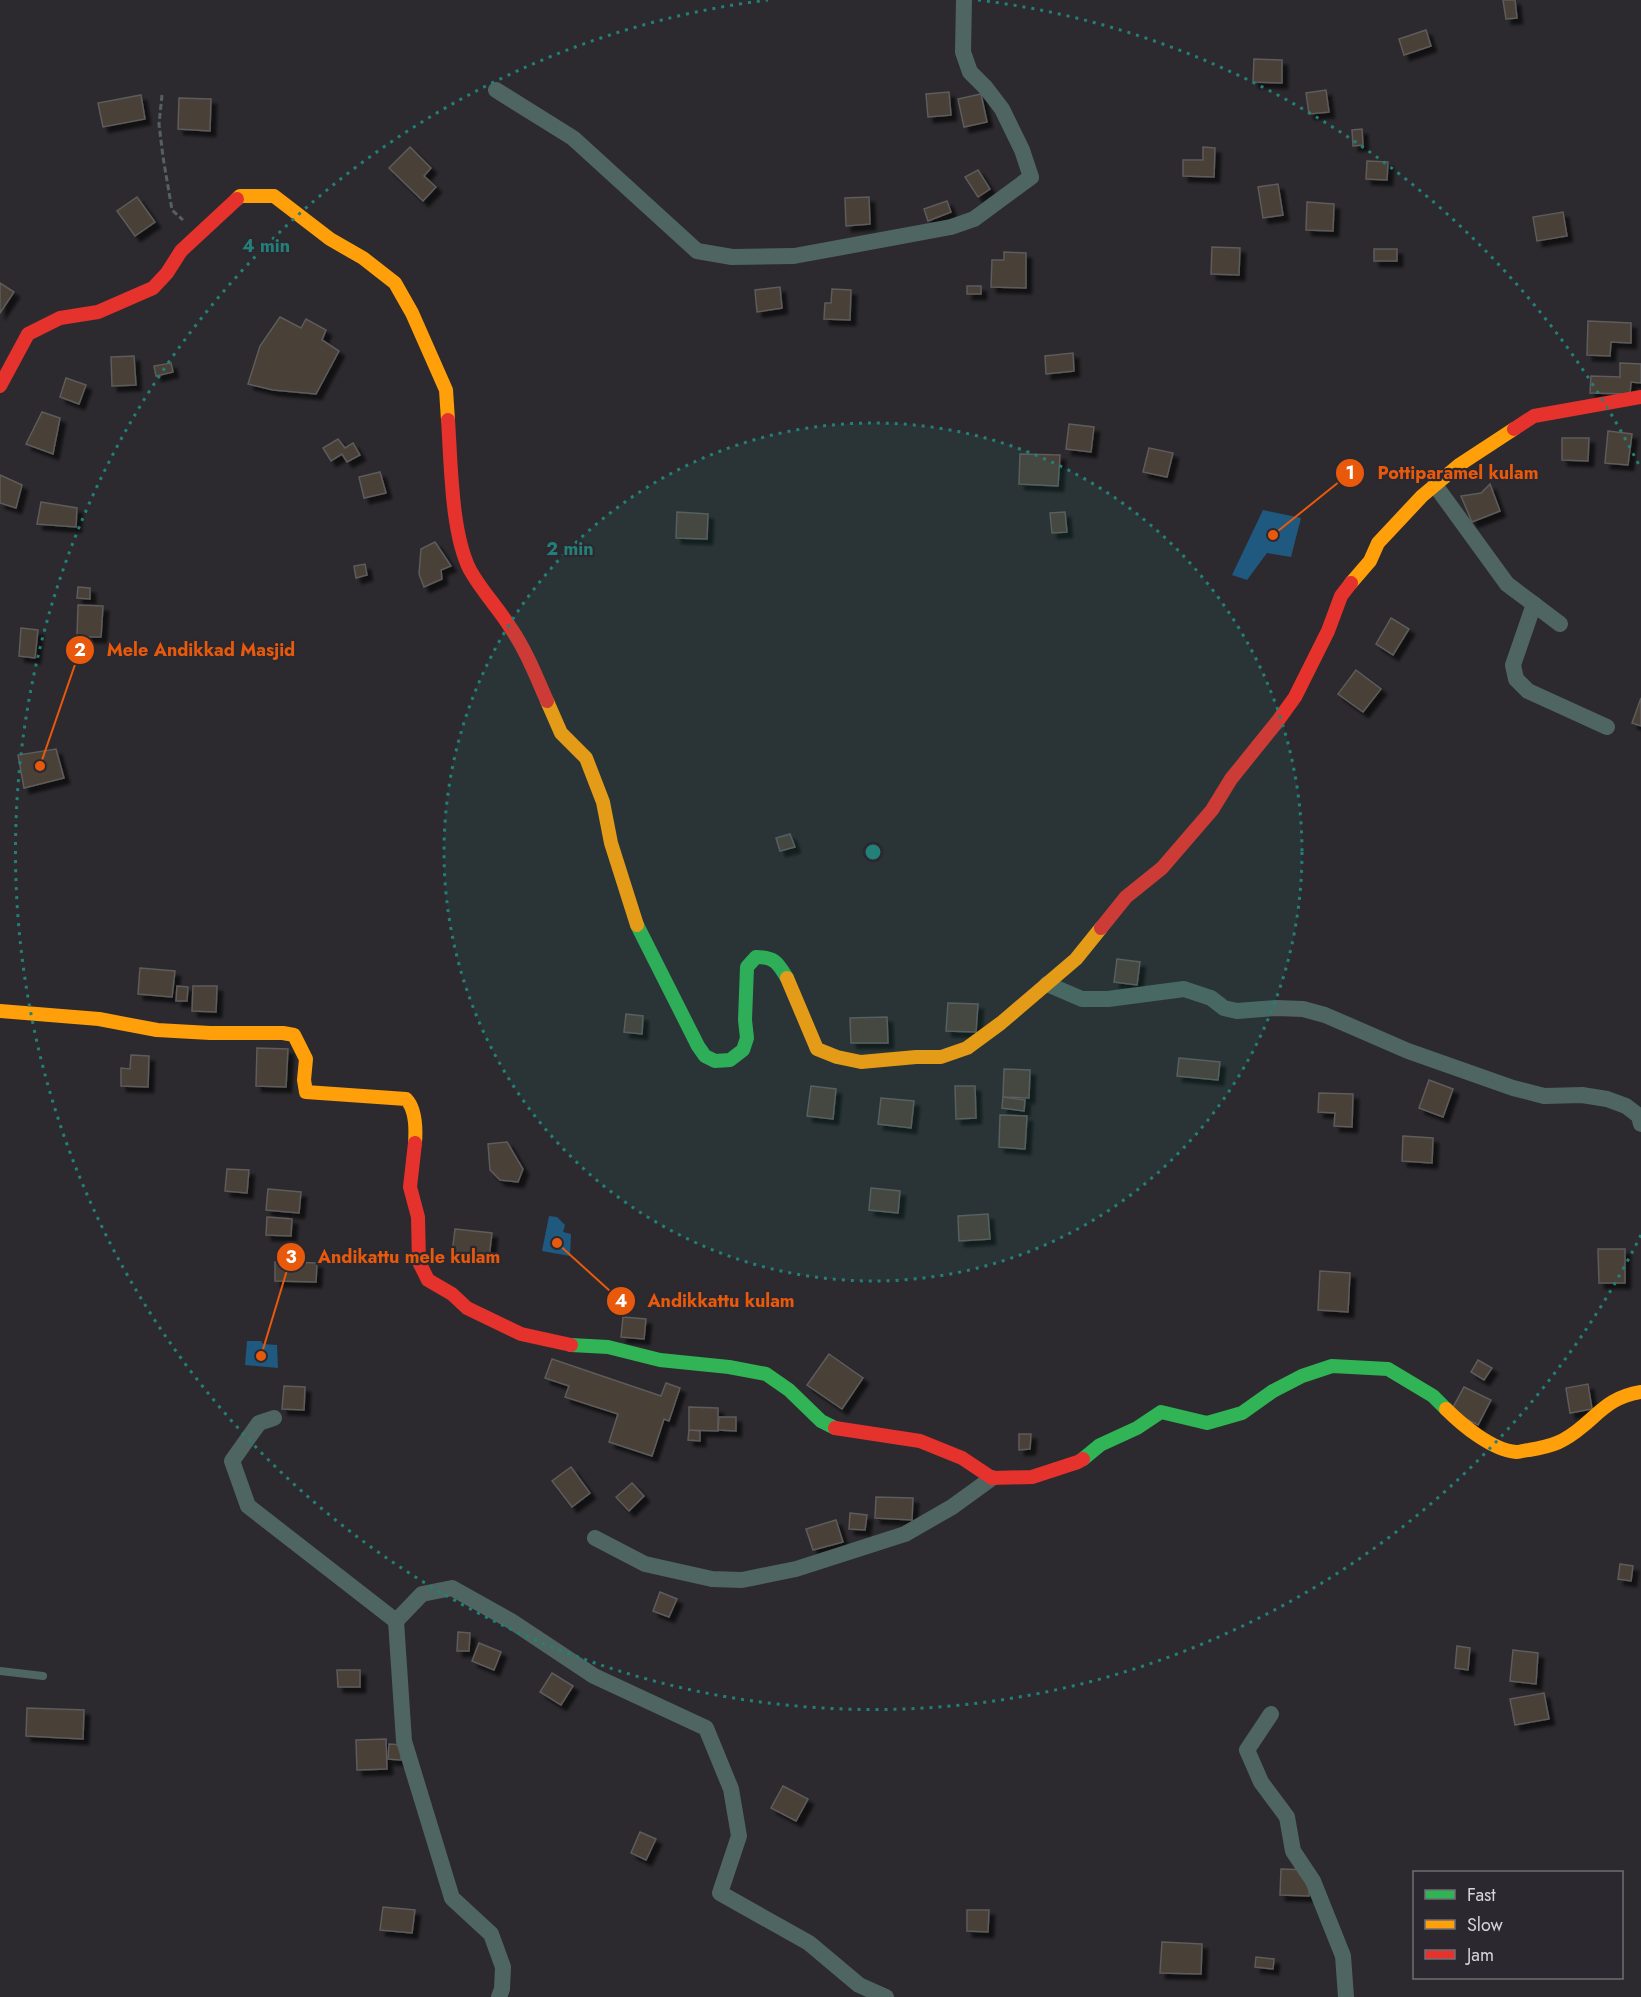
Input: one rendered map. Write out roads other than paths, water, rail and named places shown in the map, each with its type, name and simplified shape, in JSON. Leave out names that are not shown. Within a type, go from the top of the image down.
[{"type":"street","points":[[496,90],[573,138],[697,251],[732,257],[795,256],[951,227],[974,219],[1031,177],[1022,150],[1002,109],[970,72],[963,52],[964,0]]},
{"type":"street","points":[[0,386],[28,334],[60,318],[98,312],[153,288],[167,273],[181,251],[240,196],[274,196],[330,238],[363,258],[395,284],[412,313],[446,390],[453,494],[460,538],[470,570],[512,629],[532,666],[561,732],[586,758],[603,802],[611,843],[638,927],[705,1056],[715,1061],[730,1060],[742,1050],[747,1038],[745,991],[747,967],[756,957],[773,960],[786,978],[817,1049],[837,1057],[861,1062],[941,1057],[967,1048],[1001,1023],[1076,959],[1126,897],[1162,868],[1212,810],[1231,779],[1295,697],[1328,631],[1341,596],[1370,561],[1378,543],[1422,496],[1481,449],[1534,416],[1582,406],[1641,398]]},
{"type":"street","points":[[1435,484],[1507,584],[1560,624]]},
{"type":"street","points":[[1534,604],[1513,665],[1516,679],[1528,691],[1607,728]]},
{"type":"street","points":[[1047,984],[1082,999],[1108,999],[1184,988],[1211,998],[1224,1008],[1237,1011],[1302,1009],[1325,1015],[1408,1051],[1513,1088],[1544,1096],[1581,1095],[1607,1099],[1626,1106],[1639,1116],[1641,1124]]},
{"type":"street","points":[[0,1011],[99,1019],[157,1030],[294,1035],[306,1059],[304,1080],[306,1092],[406,1099],[412,1106],[416,1132],[410,1187],[418,1217],[420,1262],[428,1280],[452,1294],[467,1308],[521,1334],[561,1344],[608,1347],[660,1360],[729,1367],[766,1374],[789,1390],[821,1421],[838,1429],[920,1441],[962,1458],[992,1478]]},
{"type":"street","points":[[595,1538],[645,1564],[712,1579],[742,1580],[796,1569],[905,1534],[952,1507],[992,1478],[1032,1477],[1078,1462],[1100,1445],[1137,1428],[1161,1412],[1207,1423],[1242,1413],[1273,1391],[1302,1376],[1332,1366],[1388,1369],[1433,1396],[1459,1422],[1487,1442],[1515,1452],[1554,1446],[1582,1427],[1603,1407],[1629,1394],[1641,1392]]},
{"type":"street","points":[[274,1418],[259,1423],[232,1461],[248,1506],[396,1621]]},
{"type":"street","points":[[498,1997],[502,1989],[503,1966],[491,1934],[452,1898],[404,1741],[396,1621],[422,1594],[452,1588],[511,1621],[594,1676],[706,1728],[731,1789],[739,1836],[720,1893],[809,1943],[860,1985],[886,1997]]},
{"type":"street","points":[[1271,1714],[1247,1750],[1261,1782],[1287,1817],[1293,1851],[1314,1881],[1343,1956],[1346,1997]]},
{"type":"lane","points":[[0,1671],[43,1676]]},
{"type":"water","points":[[1263,510],[1301,518],[1291,557],[1267,553],[1247,580],[1232,575]]},
{"type":"water","points":[[549,1216],[557,1217],[565,1225],[563,1232],[571,1234],[570,1256],[542,1251]]},
{"type":"water","points":[[247,1341],[261,1341],[263,1344],[277,1345],[278,1368],[245,1365]]},
{"type":"place","name":"Pottiparamel kulam","points":[[1273,535]]},
{"type":"place","name":"Mele Andikkad Masjid","points":[[40,766]]},
{"type":"place","name":"Andikkattu kulam","points":[[557,1243]]},
{"type":"place","name":"Andikattu mele kulam","points":[[261,1356]]}]
